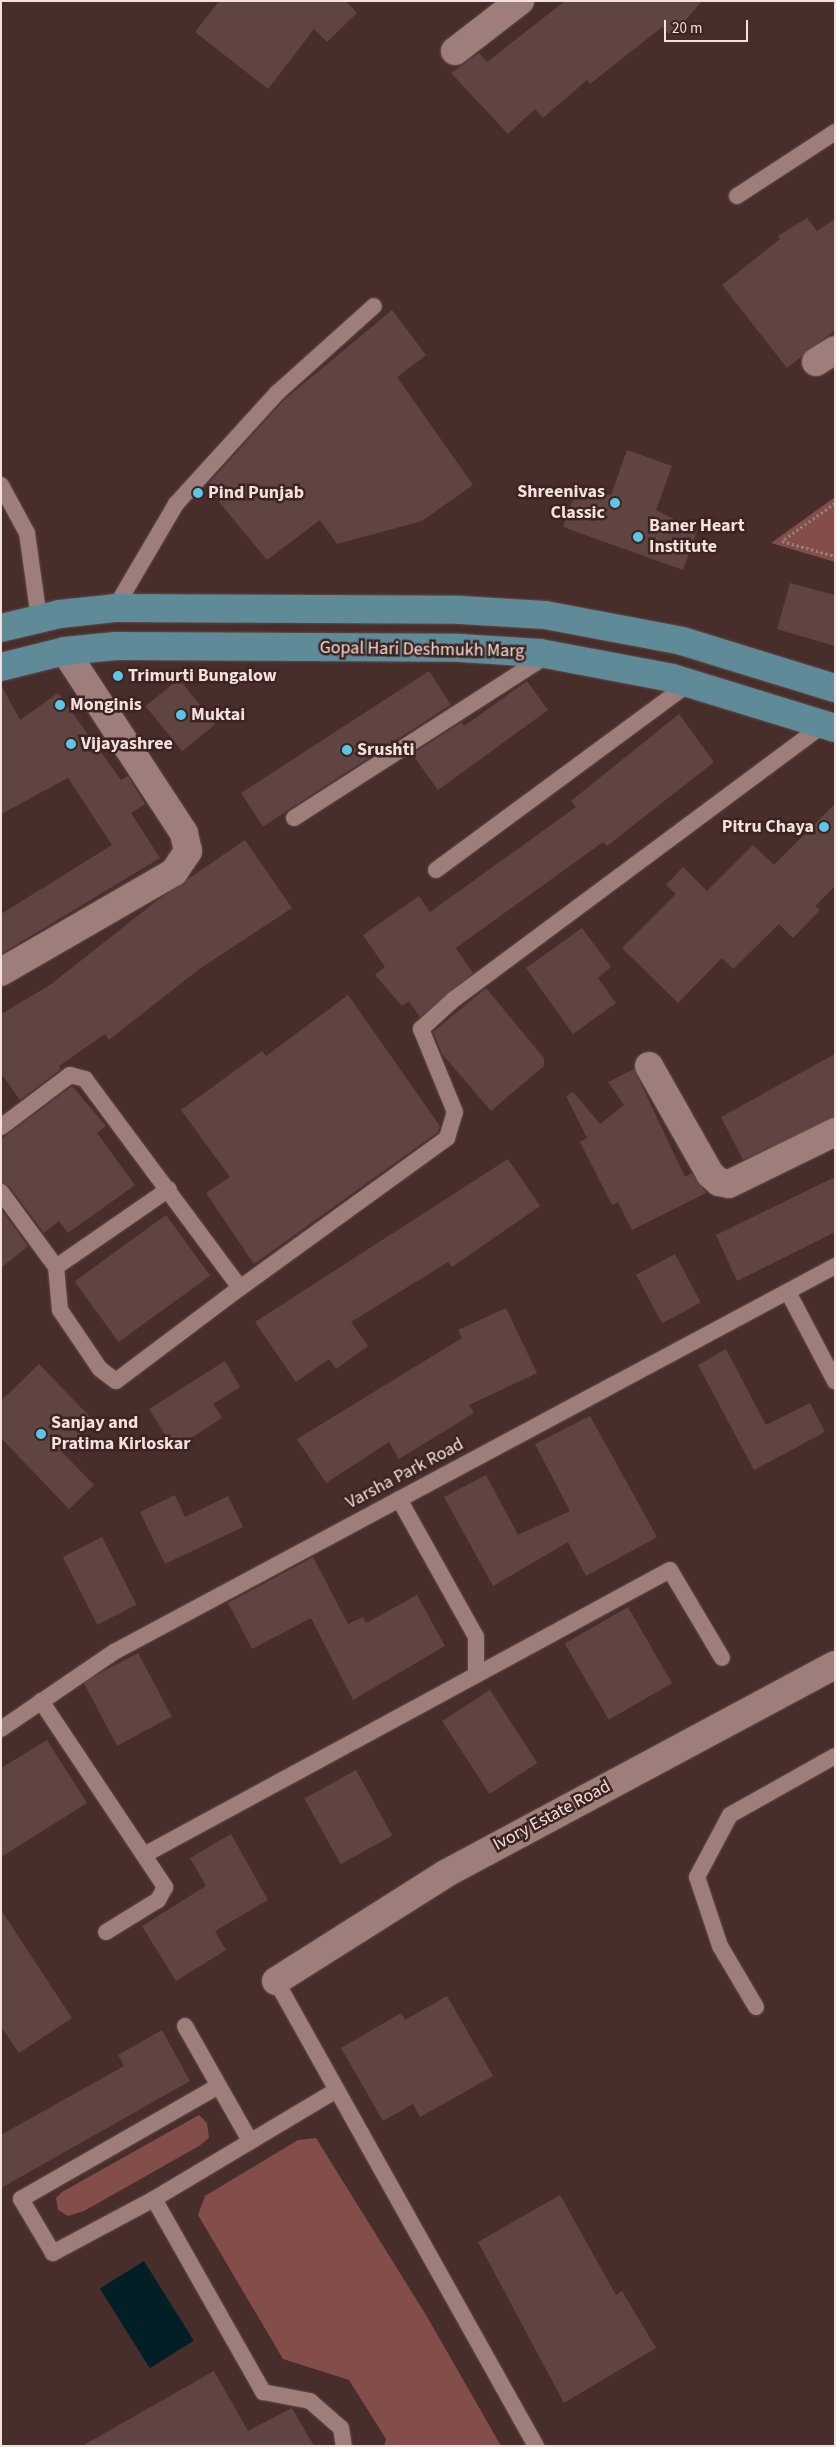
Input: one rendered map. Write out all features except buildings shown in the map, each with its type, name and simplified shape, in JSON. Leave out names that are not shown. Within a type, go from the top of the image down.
[{"type":"main road","points":[[1,628],[39,618],[114,608],[462,610],[545,616],[682,641],[835,688]]},
{"type":"main road","points":[[84,611],[97,647]]},
{"type":"main road","name":"Gopal Hari Deshmukh Marg","points":[[1,667],[66,651],[97,647],[460,648],[550,654],[690,683],[830,726]]},
{"type":"street","points":[[455,51],[520,1]]},
{"type":"street","points":[[1,972],[174,872],[188,851],[184,832],[66,651]]},
{"type":"street","points":[[648,1066],[710,1174],[719,1182],[729,1184],[835,1132]]},
{"type":"street","name":"Ivory Estate Road","points":[[276,1981],[446,1874],[835,1665]]},
{"type":"lane","points":[[736,196],[835,132]]},
{"type":"lane","points":[[114,608],[176,504],[277,393],[374,306]]},
{"type":"lane","points":[[1,485],[27,533],[39,618]]},
{"type":"lane","points":[[294,818],[550,654]]},
{"type":"lane","points":[[436,870],[690,683]]},
{"type":"lane","points":[[1,1192],[56,1267],[60,1310],[100,1369],[116,1382],[240,1288],[447,1138],[455,1112],[421,1029],[453,1000],[830,726]]},
{"type":"lane","points":[[1,1127],[70,1075],[85,1079],[169,1189],[240,1288]]},
{"type":"lane","points":[[56,1267],[169,1189]]},
{"type":"lane","name":"Varsha Park Road","points":[[1,1728],[114,1652],[835,1266]]},
{"type":"lane","points":[[788,1292],[835,1381]]},
{"type":"lane","points":[[399,1500],[476,1637],[476,1675]]},
{"type":"lane","points":[[144,1855],[670,1570],[722,1658]]},
{"type":"lane","points":[[42,1701],[165,1887],[164,1895],[106,1932]]},
{"type":"lane","points":[[756,2007],[720,1946],[697,1877],[730,1815],[835,1756]]},
{"type":"lane","points":[[276,1981],[335,2091],[536,2446]]},
{"type":"lane","points":[[185,2026],[250,2141]]},
{"type":"lane","points":[[218,2086],[21,2199],[53,2253],[154,2199],[335,2091]]},
{"type":"lane","points":[[154,2199],[263,2392],[310,2401],[341,2428],[344,2446]]},
{"type":"path","points":[[835,503],[782,541],[835,556]]},
{"type":"shaded area","points":[[835,497],[835,562],[771,543]]},
{"type":"shaded area","points":[[199,2115],[207,2123],[209,2138],[199,2146],[84,2211],[68,2216],[58,2210],[56,2198],[62,2192]]},
{"type":"shaded area","points":[[316,2138],[426,2315],[501,2446],[384,2446],[386,2439],[349,2380],[283,2359],[198,2215],[205,2196],[298,2140]]},
{"type":"water","points":[[144,2261],[194,2341],[150,2368],[100,2289]]},
{"type":"place","name":"Pind Punjab","points":[[198,493]]},
{"type":"place","name":"Shreenivas Classic","points":[[615,503]]},
{"type":"place","name":"Baner Heart Institute","points":[[638,537]]},
{"type":"place","name":"Trimurti Bungalow","points":[[118,676]]},
{"type":"place","name":"Monginis","points":[[60,705]]},
{"type":"place","name":"Muktai","points":[[181,715]]},
{"type":"place","name":"Vijayashree","points":[[71,744]]},
{"type":"place","name":"Srushti","points":[[347,750]]},
{"type":"place","name":"Pitru Chaya","points":[[824,827]]},
{"type":"place","name":"Sanjay and Pratima Kirloskar","points":[[41,1434]]}]
